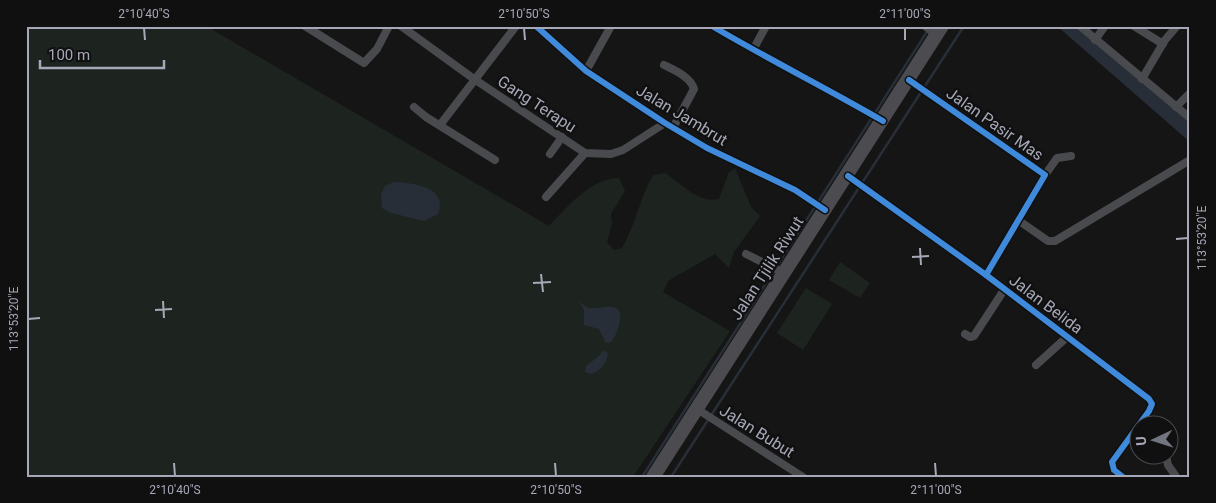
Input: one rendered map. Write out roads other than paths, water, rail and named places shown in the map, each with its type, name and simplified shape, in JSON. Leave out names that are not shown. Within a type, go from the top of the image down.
[{"type":"highway","name":"Jalan Tjilik Riwut","points":[[653,477],[848,176],[939,31]]},
{"type":"street","points":[[305,26],[364,63],[377,49],[389,26]]},
{"type":"street","name":"Gang Terapu","points":[[401,26],[474,79],[585,153],[611,154],[623,150],[665,122]]},
{"type":"street","points":[[440,126],[516,26]]},
{"type":"street","name":"Jalan Jambrut","points":[[536,26],[586,71],[665,122],[707,148],[795,190],[825,210]]},
{"type":"street","points":[[586,71],[610,26]]},
{"type":"street","points":[[712,26],[883,121]]},
{"type":"street","points":[[753,50],[766,26]]},
{"type":"street","points":[[925,26],[939,31]]},
{"type":"street","points":[[1080,26],[1190,118]]},
{"type":"street","points":[[1095,40],[1105,26]]},
{"type":"street","points":[[1134,26],[1163,44]]},
{"type":"street","points":[[1142,79],[1163,44],[1177,26]]},
{"type":"street","points":[[664,65],[686,78],[693,84],[694,88],[674,126]]},
{"type":"street","name":"Jalan Pasir Mas","points":[[908,80],[1044,175],[986,276]]},
{"type":"street","points":[[1176,107],[1190,93]]},
{"type":"street","points":[[414,107],[440,126],[495,160]]},
{"type":"street","points":[[550,154],[562,137]]},
{"type":"street","points":[[546,197],[585,153]]},
{"type":"street","points":[[1044,175],[1057,158],[1071,156]]},
{"type":"street","points":[[1018,220],[1048,241],[1055,241],[1190,160]]},
{"type":"street","name":"Jalan Belida","points":[[848,176],[986,276],[1149,399],[1152,406],[1145,416]]},
{"type":"street","points":[[746,254],[784,274]]},
{"type":"street","points":[[965,334],[970,337],[974,336],[1004,290]]},
{"type":"street","points":[[1036,365],[1067,337]]},
{"type":"street","name":"Jalan Bubut","points":[[696,409],[803,477]]},
{"type":"street","points":[[1123,477],[1114,470],[1112,462],[1128,440]]},
{"type":"street","points":[[1169,466],[1174,475]]},
{"type":"waterway","points":[[671,477],[964,26]]},
{"type":"waterway","points":[[642,477],[928,30]]}]
